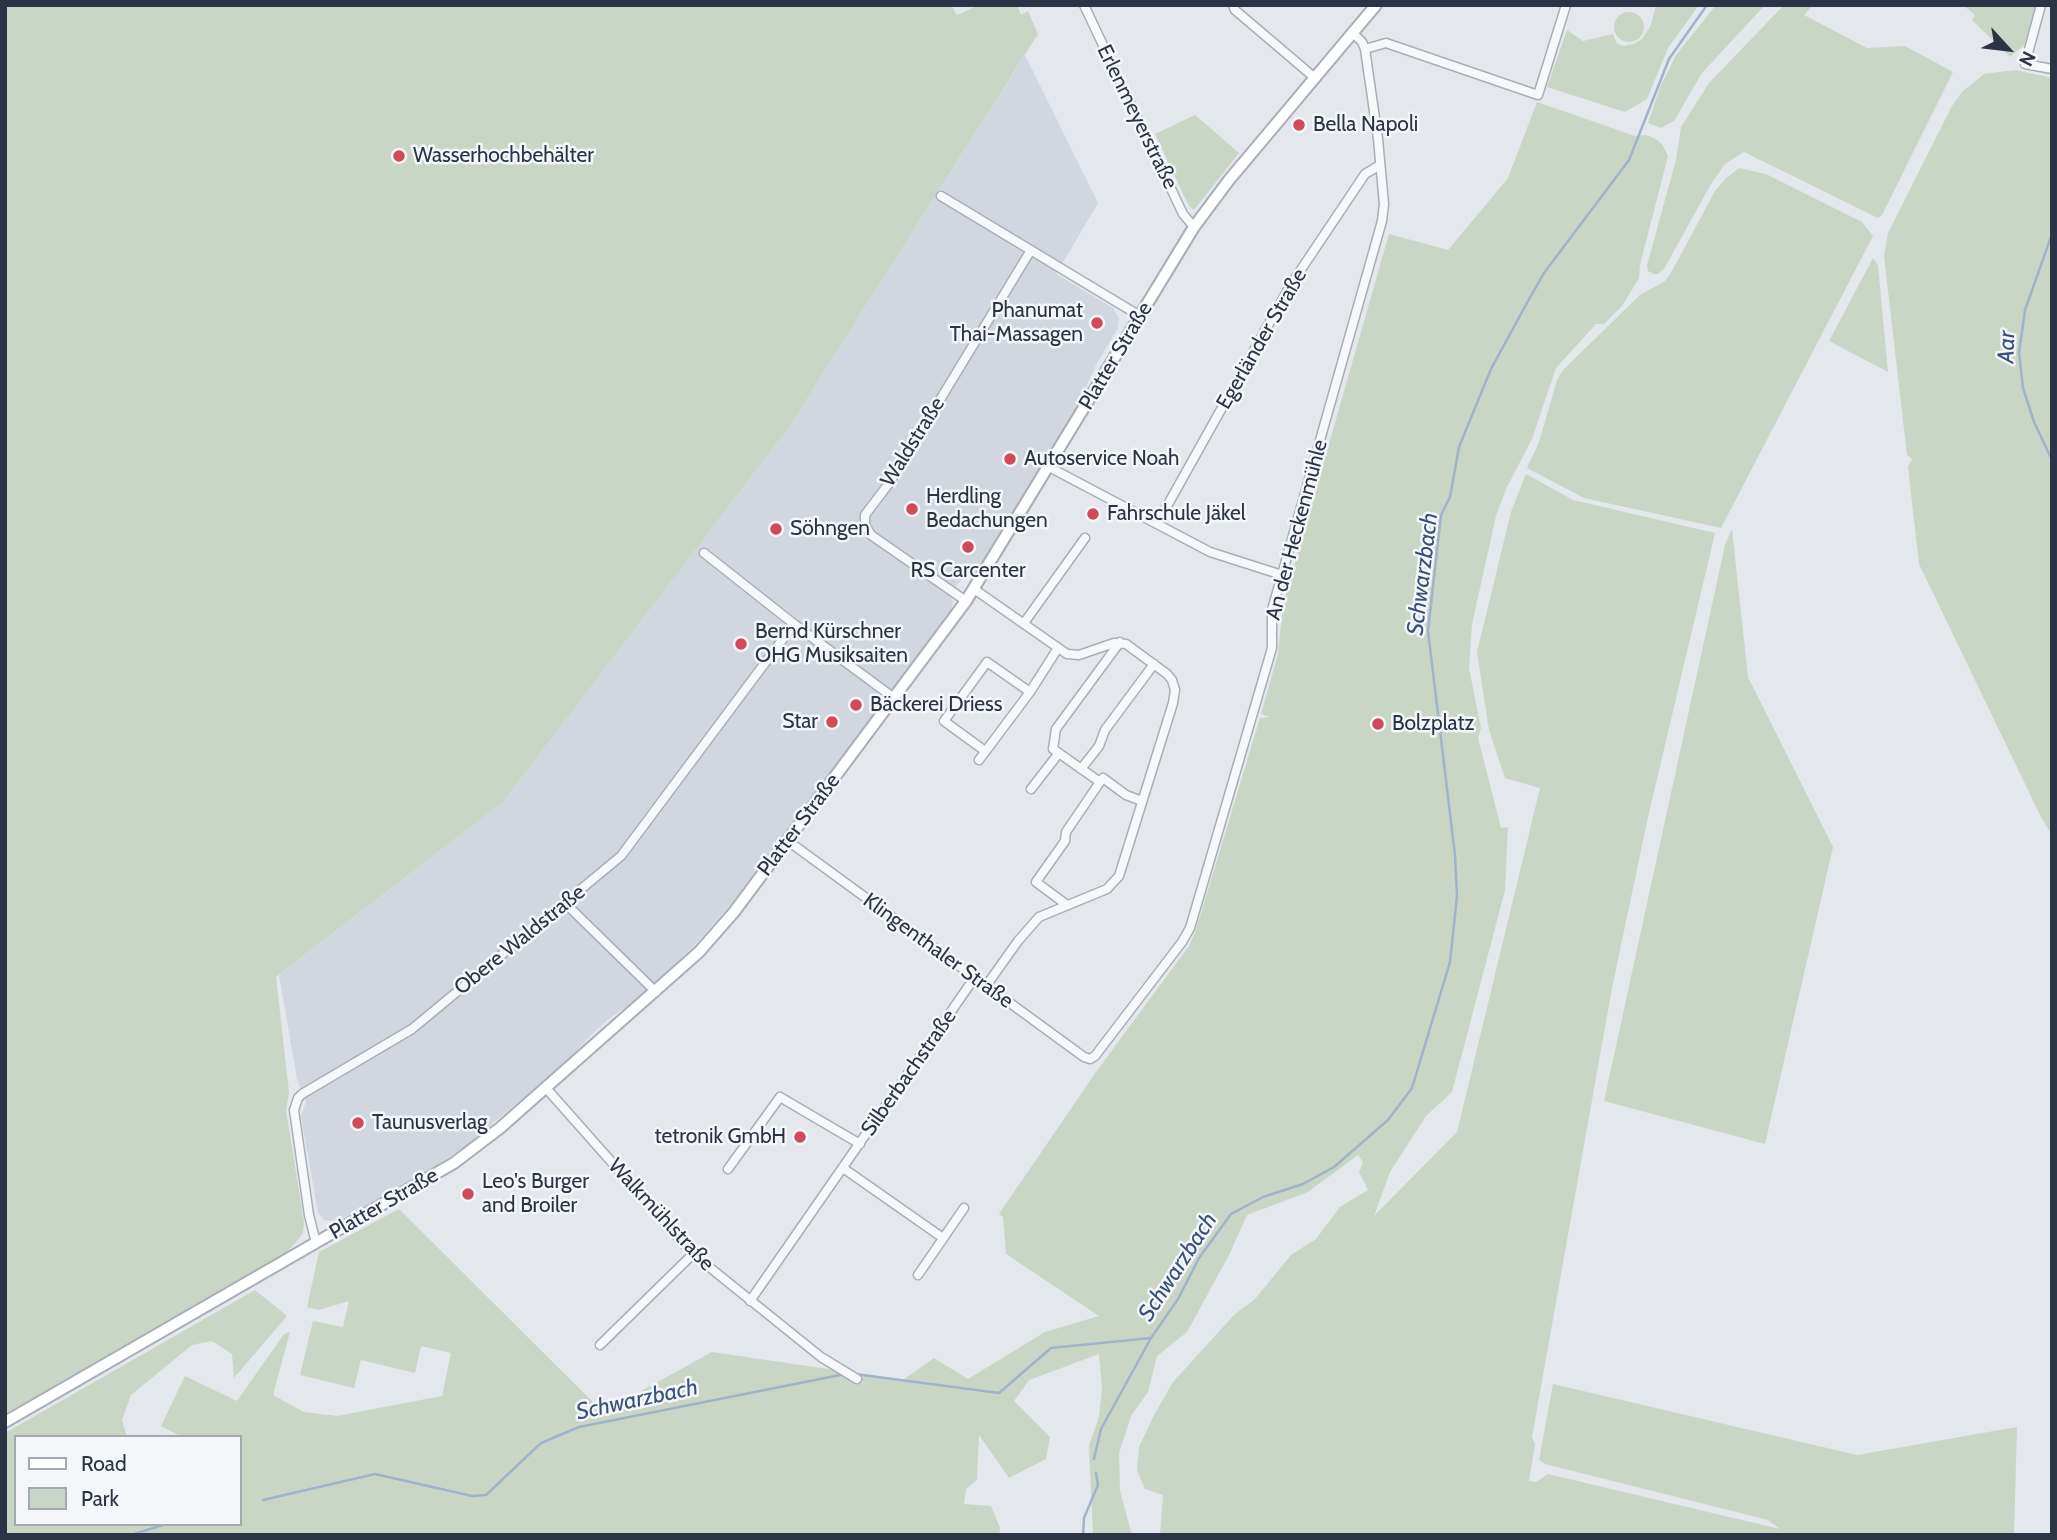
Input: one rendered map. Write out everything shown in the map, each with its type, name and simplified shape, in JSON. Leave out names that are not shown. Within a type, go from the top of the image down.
[{"type":"main road","name":"Platter Straße","points":[[5,1422],[454,1163],[546,1088],[656,992],[716,934],[966,601],[1194,227],[1229,180],[1376,5]]},
{"type":"street","name":"Erlenmeyerstraße","points":[[1084,5],[1183,214],[1194,227]]},
{"type":"street","points":[[1233,5],[1235,10],[1315,78]]},
{"type":"street","points":[[1353,33],[1363,42],[1365,48],[1386,43],[1538,95],[1566,5]]},
{"type":"street","points":[[2041,5],[2025,64],[2052,69]]},
{"type":"street","name":"An der Heckenmühle","points":[[1090,1059],[1182,942],[1189,928],[1272,648],[1272,610],[1382,221],[1384,204],[1365,48]]},
{"type":"street","name":"Egerländer Straße","points":[[1157,524],[1290,286],[1365,174],[1380,165]]},
{"type":"street","points":[[941,196],[1140,316]]},
{"type":"street","name":"Waldstraße","points":[[966,601],[871,535],[865,525],[865,515],[890,482],[1031,250]]},
{"type":"street","points":[[1049,467],[1221,556],[1282,575]]},
{"type":"street","points":[[1024,623],[1085,538]]},
{"type":"street","points":[[704,553],[894,698]]},
{"type":"street","points":[[974,589],[1067,654],[1079,655],[1120,642]]},
{"type":"street","name":"Obere Waldstraße","points":[[316,1243],[309,1215],[294,1110],[298,1098],[412,1029],[621,856],[794,624]]},
{"type":"street","points":[[986,986],[1039,917],[1107,889],[1119,876],[1175,695],[1172,680],[1154,664],[1120,642]]},
{"type":"street","points":[[1100,782],[1054,748],[1056,729],[1120,642]]},
{"type":"street","points":[[979,760],[1030,692],[1058,648]]},
{"type":"street","points":[[985,751],[944,721],[988,662],[1030,692]]},
{"type":"street","points":[[1082,769],[1099,746],[1105,730],[1154,664]]},
{"type":"street","points":[[1031,789],[1059,753]]},
{"type":"street","points":[[1067,905],[1035,882],[1065,841],[1066,832],[1102,778],[1126,795],[1142,801]]},
{"type":"street","name":"Klingenthaler Straße","points":[[788,841],[1090,1059]]},
{"type":"street","points":[[566,904],[656,992]]},
{"type":"street","name":"Silberbachstraße","points":[[750,1301],[975,977]]},
{"type":"street","name":"Walkmühlstraße","points":[[546,1088],[693,1254],[821,1357],[856,1379]]},
{"type":"street","points":[[728,1169],[780,1097],[860,1144]]},
{"type":"street","points":[[843,1168],[943,1238]]},
{"type":"street","points":[[918,1275],[964,1208]]},
{"type":"street","points":[[600,1345],[693,1254]]},
{"type":"shaded area","points":[[1025,55],[1098,203],[1056,274],[1113,308],[1119,318],[1118,328],[1096,365],[1072,417],[977,572],[960,581],[949,596],[953,600],[952,608],[730,905],[692,948],[638,999],[611,1017],[569,1059],[467,1145],[417,1178],[336,1222],[324,1220],[318,1213],[301,1116],[306,1102],[297,1079],[279,975],[503,802],[789,427]]},
{"type":"green space","points":[[5,5],[951,5],[957,15],[979,5],[1017,5],[1021,15],[1028,11],[1038,34],[789,427],[503,802],[276,977],[289,1092],[286,1110],[304,1222],[303,1233],[287,1252],[5,1414]]},
{"type":"green space","points":[[1656,5],[1699,5],[1668,48],[1647,99],[1625,112],[1547,87],[1567,30],[1583,41],[1613,34],[1617,44],[1634,44],[1642,39],[1651,25]]},
{"type":"green space","points":[[1716,5],[1765,5],[1702,73],[1674,121],[1661,128],[1648,123],[1660,87],[1676,55]]},
{"type":"green space","points":[[1784,5],[1813,5],[1804,15],[1867,48],[1905,46],[1953,72],[1882,215],[1878,218],[1744,152],[1725,164],[1664,269],[1653,274],[1648,271],[1647,265],[1676,160],[1681,127],[1709,83]]},
{"type":"green space","points":[[1963,5],[2037,5],[2024,45],[2010,57],[1972,20],[1975,15]]},
{"type":"green space","points":[[1629,12],[1635,13],[1643,21],[1643,33],[1635,41],[1629,42],[1623,41],[1615,33],[1614,27],[1615,21],[1623,13]]},
{"type":"green space","points":[[2015,70],[2052,78],[2052,835],[1919,564],[1908,467],[1912,459],[1907,455],[1884,256],[1888,233],[1952,106],[1962,92],[1984,74]]},
{"type":"green space","points":[[1537,102],[1635,136],[1646,135],[1656,139],[1668,156],[1639,278],[1622,306],[1604,324],[1596,324],[1556,368],[1532,439],[1506,489],[1496,516],[1472,624],[1469,668],[1481,728],[1478,738],[1501,828],[1508,827],[1505,890],[1452,1092],[1426,1116],[1390,1172],[1374,1216],[1457,1132],[1540,788],[1505,778],[1489,730],[1477,652],[1511,512],[1526,474],[1573,500],[1715,533],[1648,817],[1612,988],[1532,1437],[1535,1445],[1529,1481],[1536,1482],[1548,1474],[1780,1529],[1768,1520],[1545,1464],[1539,1460],[1553,1384],[1857,1455],[2017,1427],[2014,1535],[1160,1535],[1163,1495],[1145,1489],[1137,1470],[1139,1447],[1154,1415],[1173,1382],[1234,1315],[1255,1299],[1291,1255],[1316,1239],[1340,1207],[1368,1190],[1359,1172],[1363,1162],[1358,1155],[1308,1192],[1247,1215],[1229,1255],[1187,1332],[1157,1356],[1148,1392],[1131,1416],[1119,1453],[1120,1491],[1132,1535],[1093,1535],[1089,1446],[1099,1417],[1102,1388],[1099,1354],[1029,1380],[1014,1401],[1050,1437],[1046,1459],[1009,1478],[979,1435],[977,1480],[966,1489],[964,1504],[991,1506],[1000,1528],[999,1535],[5,1535],[5,1433],[255,1290],[287,1316],[234,1378],[232,1354],[212,1341],[192,1345],[131,1395],[122,1420],[126,1435],[14,1435],[14,1526],[242,1526],[242,1435],[178,1435],[161,1426],[185,1376],[237,1401],[284,1334],[290,1332],[273,1395],[304,1412],[337,1416],[442,1396],[451,1353],[421,1346],[415,1373],[361,1360],[354,1388],[300,1375],[313,1321],[343,1327],[349,1301],[319,1310],[307,1307],[319,1252],[399,1209],[603,1412],[712,1352],[903,1380],[934,1358],[968,1379],[1045,1332],[1099,1316],[1006,1254],[1003,1217],[999,1214],[1096,1072],[1189,946],[1195,933],[1260,718],[1270,717],[1261,714],[1278,654],[1283,605],[1389,234],[1448,250],[1508,178]]},
{"type":"green space","points":[[1195,115],[1239,153],[1194,210],[1189,206],[1155,134]]},
{"type":"green space","points":[[1739,168],[1766,174],[1862,222],[1873,236],[1721,528],[1584,498],[1527,468],[1539,442],[1557,380],[1563,370],[1640,295],[1665,281],[1715,191]]},
{"type":"green space","points":[[1873,258],[1878,265],[1888,372],[1829,341]]},
{"type":"green space","points":[[1732,529],[1748,677],[1833,847],[1765,1144],[1604,1101],[1725,545]]},
{"type":"waterway","name":"Schwarzbach","points":[[1094,1459],[1101,1429],[1151,1338],[1178,1299],[1199,1258],[1231,1214],[1263,1197],[1303,1184],[1334,1167],[1388,1120],[1412,1088],[1450,962],[1457,896],[1455,855],[1428,631],[1441,515],[1450,497],[1459,447],[1491,369],[1528,301],[1544,273],[1629,160],[1669,59],[1707,5]]},
{"type":"waterway","name":"Aar","points":[[2052,234],[2025,310],[2019,353],[2023,388],[2034,422],[2052,460]]},
{"type":"waterway","name":"Schwarzbach","points":[[855,1374],[999,1393],[1051,1348],[1151,1338]]},
{"type":"waterway","name":"Schwarzbach","points":[[263,1500],[375,1474],[472,1496],[486,1495],[541,1443],[579,1427],[845,1374]]},
{"type":"waterway","name":"Schwarzbach","points":[[1083,1535],[1084,1518],[1098,1485],[1096,1473]]},
{"type":"waterway","name":"Schwarzbach","points":[[131,1535],[160,1526]]},
{"type":"place","name":"Bella Napoli","points":[[1299,125]]},
{"type":"place","name":"Wasserhochbehälter","points":[[399,156]]},
{"type":"place","name":"Phanumat Thai-Massagen","points":[[1097,323]]},
{"type":"place","name":"Autoservice Noah","points":[[1010,459]]},
{"type":"place","name":"Herdling Bedachungen","points":[[912,509]]},
{"type":"place","name":"Fahrschule Jäkel","points":[[1093,514]]},
{"type":"place","name":"Söhngen","points":[[776,529]]},
{"type":"place","name":"RS Carcenter","points":[[968,547]]},
{"type":"place","name":"Bernd Kürschner OHG Musiksaiten","points":[[741,644]]},
{"type":"place","name":"Bäckerei Driess","points":[[856,705]]},
{"type":"place","name":"Star","points":[[832,722]]},
{"type":"place","name":"Bolzplatz","points":[[1378,724]]},
{"type":"place","name":"Taunusverlag","points":[[358,1123]]},
{"type":"place","name":"tetronik GmbH","points":[[800,1137]]},
{"type":"place","name":"Leo's Burger and Broiler","points":[[468,1194]]}]
